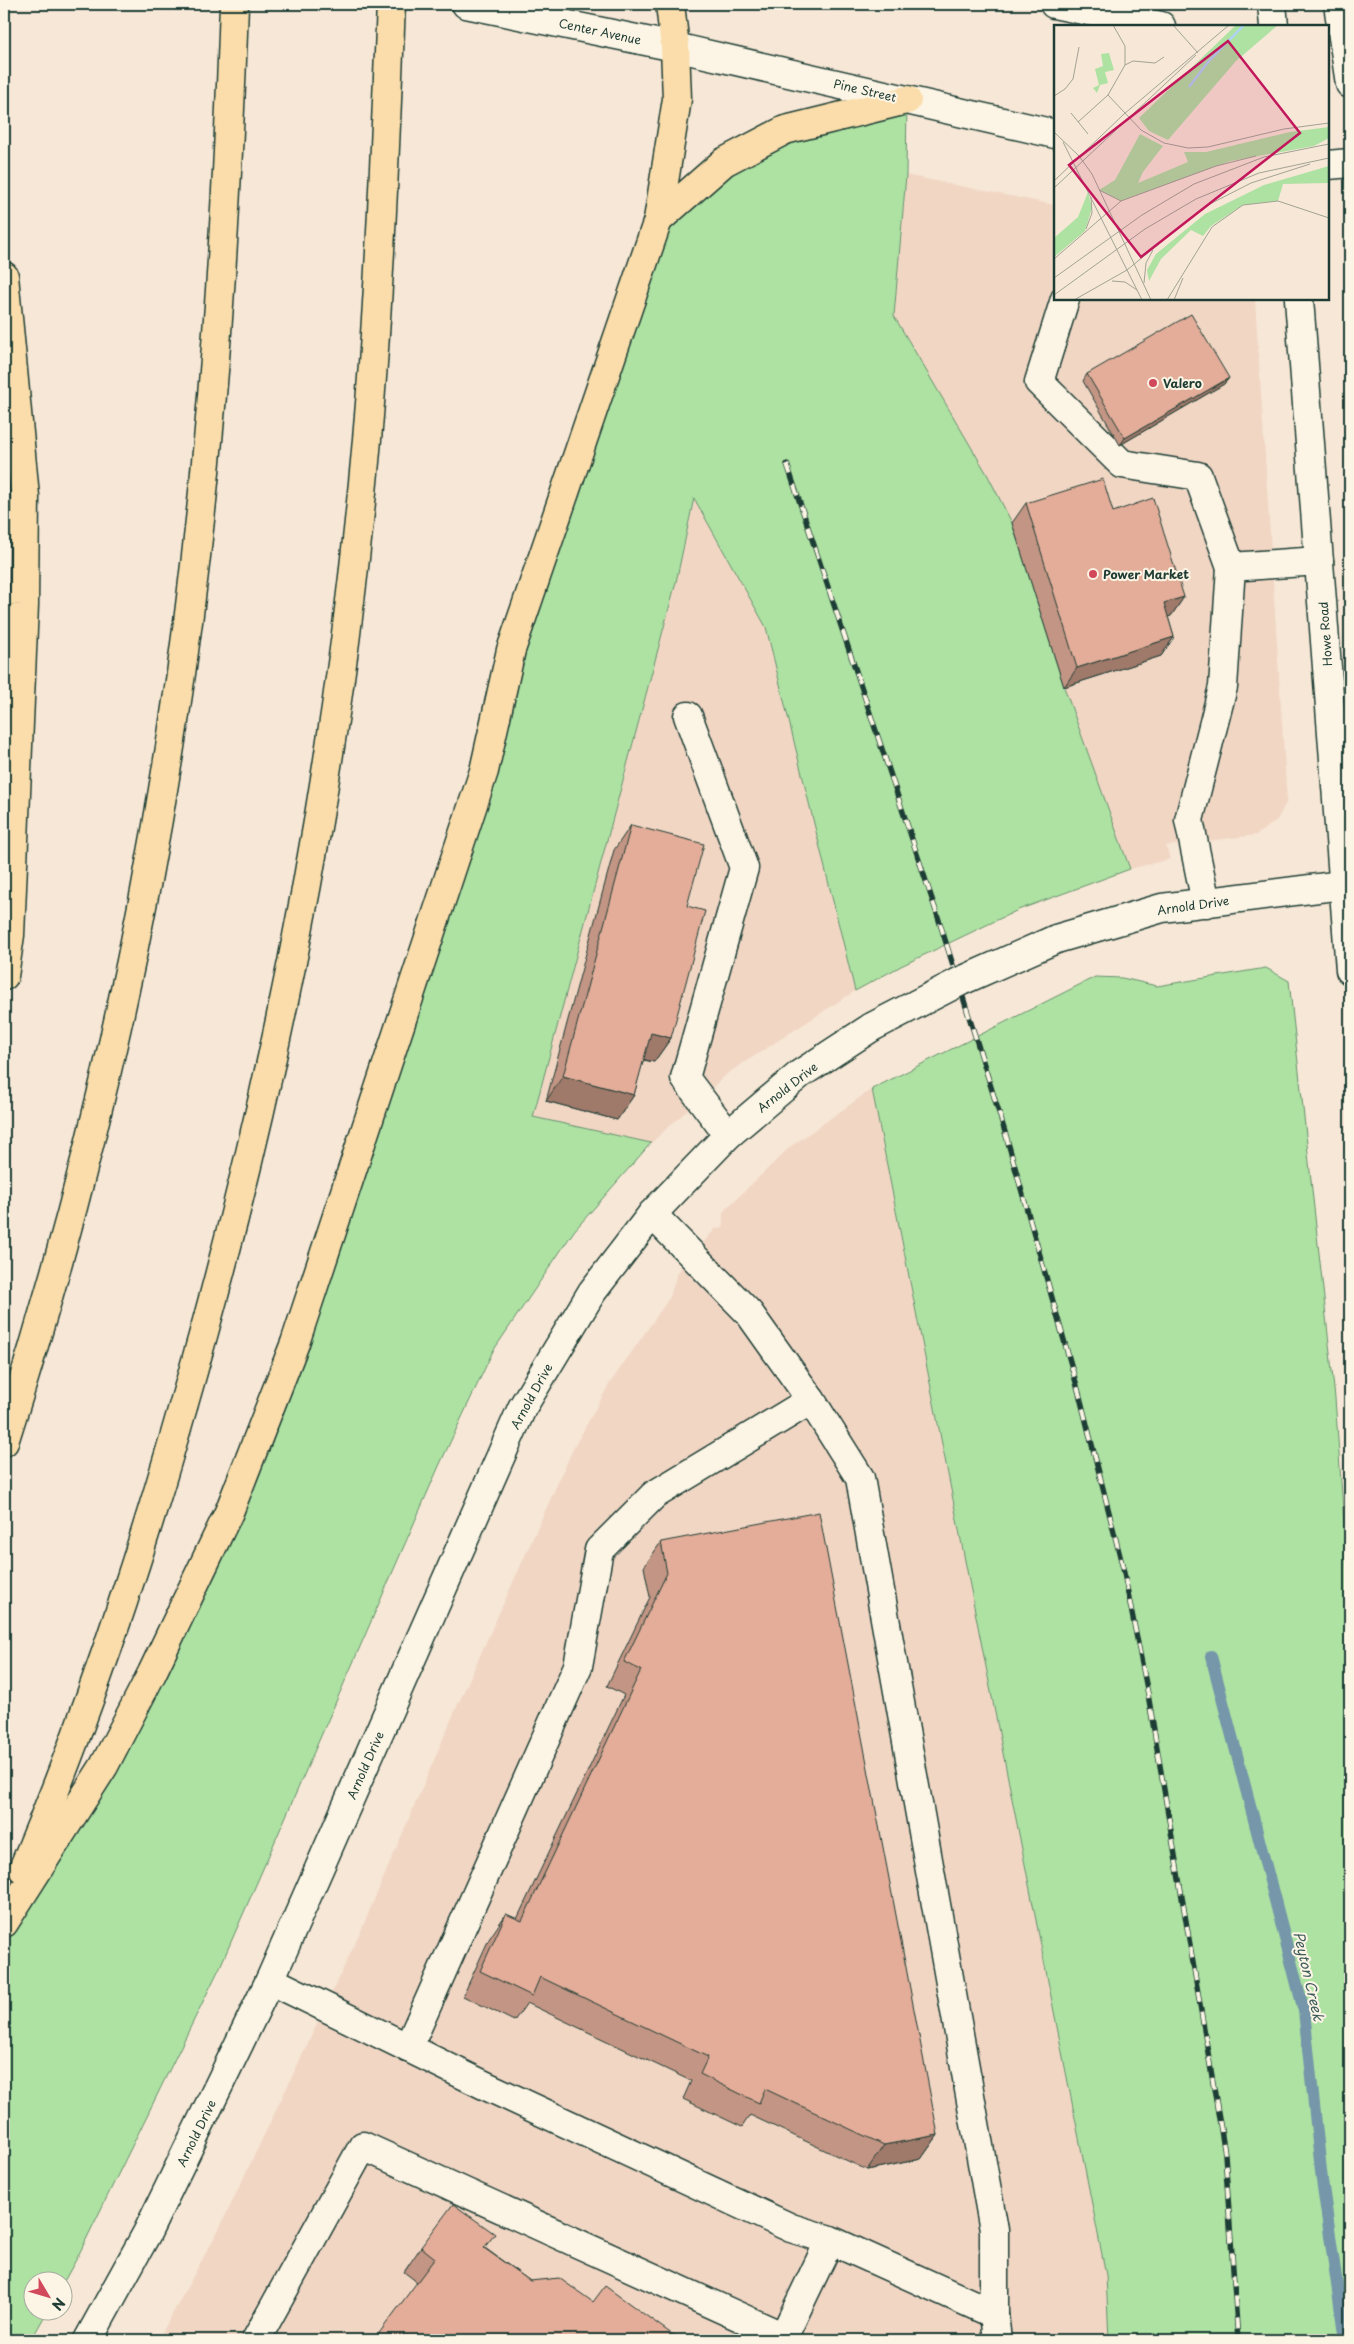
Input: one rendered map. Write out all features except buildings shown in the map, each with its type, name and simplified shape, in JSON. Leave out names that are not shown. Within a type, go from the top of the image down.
[{"type":"highway","points":[[4,1442],[45,1308],[96,1116],[139,924],[173,730],[198,536],[217,342],[234,4]]},
{"type":"highway","points":[[4,1914],[68,1756],[121,1606],[163,1478],[242,1193],[284,1005],[322,804],[360,513],[377,310],[391,4]]},
{"type":"highway","points":[[4,1923],[104,1766],[152,1672],[229,1512],[295,1343],[484,771],[511,650],[658,220],[677,99],[675,47],[670,4]]},
{"type":"highway","points":[[658,220],[724,162],[785,130],[907,100]]},
{"type":"highway","points":[[4,276],[25,496],[24,605],[10,935],[4,976]]},
{"type":"street","name":"Center Avenue","points":[[466,4],[675,47]]},
{"type":"street","points":[[1054,4],[1156,25]]},
{"type":"street","points":[[1272,4],[1274,25]]},
{"type":"street","points":[[1338,4],[1344,67]]},
{"type":"street","name":"Pine Street","points":[[675,47],[1054,134]]},
{"type":"street","points":[[1329,165],[1350,163]]},
{"type":"street","points":[[1065,300],[1039,382],[1122,464],[1198,476],[1231,567],[1222,687],[1189,820],[1206,903]]},
{"type":"street","name":"Howe Road","points":[[1298,300],[1347,884],[1350,970]]},
{"type":"street","points":[[1231,567],[1319,561]]},
{"type":"street","points":[[688,716],[744,868],[685,1078],[728,1135]]},
{"type":"street","name":"Arnold Drive","points":[[88,2340],[148,2233],[270,1980],[522,1408],[592,1292],[652,1214],[728,1135],[800,1074],[872,1027],[961,981],[1056,939],[1162,908],[1347,884]]},
{"type":"street","points":[[270,1980],[408,2048],[791,2228],[830,2240],[995,2327],[994,2230],[860,1478],[811,1400],[750,1313],[652,1214]]},
{"type":"street","points":[[408,2048],[578,1666],[599,1550],[654,1495],[811,1400]]},
{"type":"street","points":[[256,2340],[363,2146],[783,2339],[830,2240]]},
{"type":"shaded area","points":[[906,175],[1054,205],[1054,300],[1255,300],[1287,801],[1277,820],[1256,835],[1166,846],[1170,859],[1130,869],[1064,687],[1012,523],[894,316]]},
{"type":"shaded area","points":[[695,497],[766,627],[855,991],[728,1073],[651,1143],[533,1117],[676,582]]},
{"type":"shaded area","points":[[872,1089],[1106,2275],[1109,2340],[158,2340],[219,2229],[360,1933],[451,1720],[573,1449],[610,1383],[670,1297],[677,1273],[715,1229],[723,1227],[723,1212],[790,1147]]},
{"type":"green space","points":[[907,100],[906,175],[894,316],[987,474],[1012,523],[1064,687],[1130,869],[1018,910],[901,966],[855,991],[766,627],[694,498],[676,582],[533,1117],[651,1143],[574,1231],[493,1351],[439,1466],[220,1967],[77,2258],[69,2272],[22,2272],[22,2322],[41,2322],[31,2340],[4,2340],[4,1923],[229,1512],[658,220],[724,162]]},
{"type":"green space","points":[[1266,968],[1289,981],[1335,1398],[1350,1607],[1350,2340],[1109,2340],[1106,2275],[872,1089],[1095,977],[1122,978],[1157,986]]},
{"type":"waterway","name":"Peyton Creek","points":[[1211,1656],[1304,2011],[1322,2180],[1345,2340]]},
{"type":"railway","points":[[787,464],[938,917],[1005,1132],[1079,1393],[1123,1568],[1148,1694],[1225,2154],[1238,2340]]},
{"type":"place","name":"Valero","points":[[1153,383]]},
{"type":"place","name":"Power Market","points":[[1093,574]]}]
